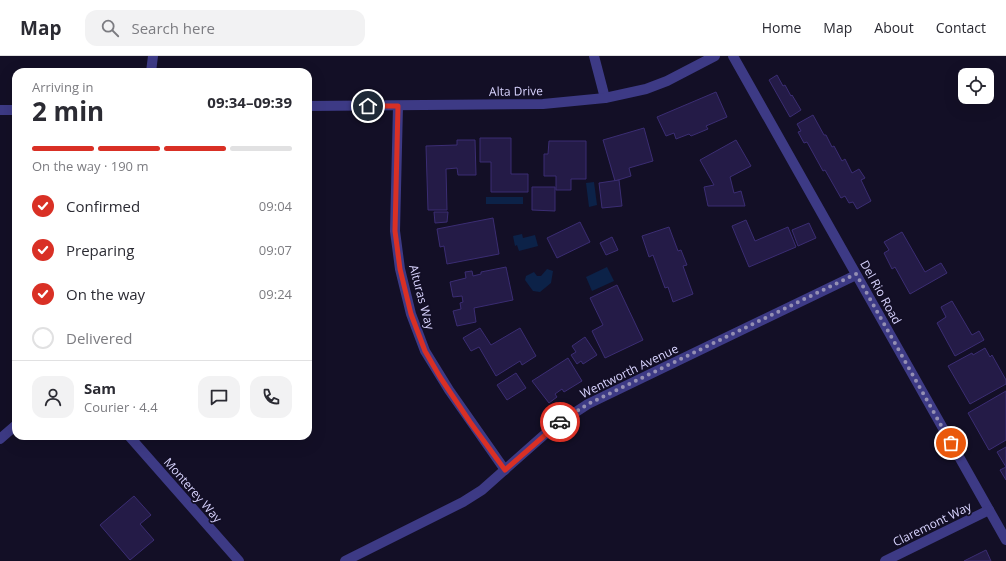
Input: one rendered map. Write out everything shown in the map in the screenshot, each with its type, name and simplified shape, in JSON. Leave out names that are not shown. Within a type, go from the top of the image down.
[{"type":"street","points":[[151,68],[152,56]]},
{"type":"street","points":[[594,56],[605,98]]},
{"type":"street","name":"Alta Drive","points":[[312,106],[543,104],[605,98],[667,81],[715,56]]},
{"type":"street","name":"Del Rio Road","points":[[733,56],[1006,540]]},
{"type":"street","name":"Alturas Way","points":[[398,106],[395,231],[400,269],[411,314],[425,351],[440,377],[505,470]]},
{"type":"street","points":[[0,110],[12,110]]},
{"type":"street","name":"Wentworth Avenue","points":[[345,561],[463,502],[482,490],[552,427],[588,404],[856,274]]},
{"type":"street","points":[[0,439],[12,428]]},
{"type":"street","name":"Monterey Way","points":[[133,440],[239,561]]},
{"type":"street","name":"Claremont Way","points":[[885,561],[989,510]]},
{"type":"water","points":[[594,182],[597,205],[589,207],[586,183]]},
{"type":"water","points":[[486,197],[523,197],[523,204],[486,204]]},
{"type":"water","points":[[522,234],[523,238],[535,235],[538,246],[519,251],[517,245],[515,246],[513,236]]},
{"type":"water","points":[[607,267],[614,281],[592,291],[586,277]]},
{"type":"water","points":[[547,269],[553,271],[551,283],[540,292],[533,291],[525,280],[526,276],[534,272],[537,276],[541,276]]},
{"type":"building","points":[[777,75],[783,86],[785,85],[801,110],[790,117],[769,80]]},
{"type":"building","points":[[716,92],[727,117],[706,126],[708,129],[691,136],[689,134],[676,139],[674,133],[666,136],[657,117]]},
{"type":"building","points":[[813,115],[824,135],[826,135],[832,147],[834,146],[842,161],[845,159],[852,173],[859,169],[865,178],[861,180],[871,201],[857,209],[853,202],[849,203],[845,196],[841,198],[825,170],[823,171],[807,142],[804,143],[798,132],[801,131],[797,124]]},
{"type":"building","points":[[644,128],[653,161],[629,168],[631,176],[615,181],[603,140]]},
{"type":"building","points":[[480,138],[511,138],[511,174],[528,174],[528,192],[491,192],[491,162],[480,162]]},
{"type":"building","points":[[457,140],[475,140],[476,175],[458,175],[457,168],[446,169],[447,210],[428,210],[426,146],[457,145]]},
{"type":"building","points":[[736,140],[751,166],[730,177],[734,193],[741,191],[745,206],[708,206],[704,187],[714,185],[700,160]]},
{"type":"building","points":[[549,141],[586,141],[586,179],[571,179],[571,190],[556,190],[556,176],[544,176],[544,154],[548,154]]},
{"type":"building","points":[[619,180],[622,206],[602,208],[599,183]]},
{"type":"building","points":[[532,187],[555,187],[555,211],[532,210]]},
{"type":"building","points":[[434,212],[448,212],[447,222],[435,223]]},
{"type":"building","points":[[493,218],[499,254],[447,264],[444,246],[440,247],[437,229]]},
{"type":"building","points":[[746,220],[755,241],[788,227],[796,247],[749,267],[732,226]]},
{"type":"building","points":[[580,222],[590,242],[557,258],[547,238]]},
{"type":"building","points":[[809,223],[816,238],[798,246],[792,230]]},
{"type":"building","points":[[669,227],[678,251],[681,250],[687,265],[683,266],[693,294],[673,302],[668,287],[665,288],[653,255],[649,257],[642,236]]},
{"type":"building","points":[[902,232],[925,272],[941,263],[947,273],[910,294],[895,267],[892,269],[884,253],[889,250],[884,242]]},
{"type":"building","points":[[612,237],[618,250],[606,255],[600,243]]},
{"type":"building","points":[[506,267],[513,300],[474,308],[476,322],[457,326],[453,311],[461,309],[460,303],[463,302],[462,296],[453,297],[450,282],[466,278],[465,272],[472,271],[473,276],[481,274],[481,272]]},
{"type":"building","points":[[617,285],[643,340],[605,358],[592,331],[603,325],[590,298]]},
{"type":"building","points":[[952,301],[972,335],[979,331],[984,340],[955,356],[937,323],[946,317],[941,307]]},
{"type":"building","points":[[480,328],[491,345],[520,328],[536,356],[522,365],[520,361],[496,376],[479,347],[471,351],[463,338]]},
{"type":"building","points":[[585,337],[597,355],[583,364],[581,361],[577,364],[571,355],[576,352],[572,346]]},
{"type":"building","points":[[985,348],[990,357],[992,355],[1006,380],[1006,384],[970,404],[948,366]]},
{"type":"building","points":[[568,358],[582,381],[564,392],[562,389],[555,394],[557,397],[549,403],[532,381]]},
{"type":"building","points":[[516,373],[526,388],[507,400],[497,385]]},
{"type":"building","points":[[1006,391],[1006,440],[989,450],[968,413]]},
{"type":"building","points":[[1006,447],[1006,467],[997,452]]},
{"type":"building","points":[[1006,467],[1006,480],[1000,470]]},
{"type":"building","points":[[134,496],[151,515],[140,524],[154,540],[130,560],[100,525]]},
{"type":"building","points":[[986,550],[991,561],[964,561]]},
{"type":"way so far","points":[[560,422],[588,404],[856,274],[951,443]]},
{"type":"route","points":[[368,106],[398,106],[395,231],[400,269],[411,314],[425,351],[448,390],[505,470],[552,427],[560,422]]}]
